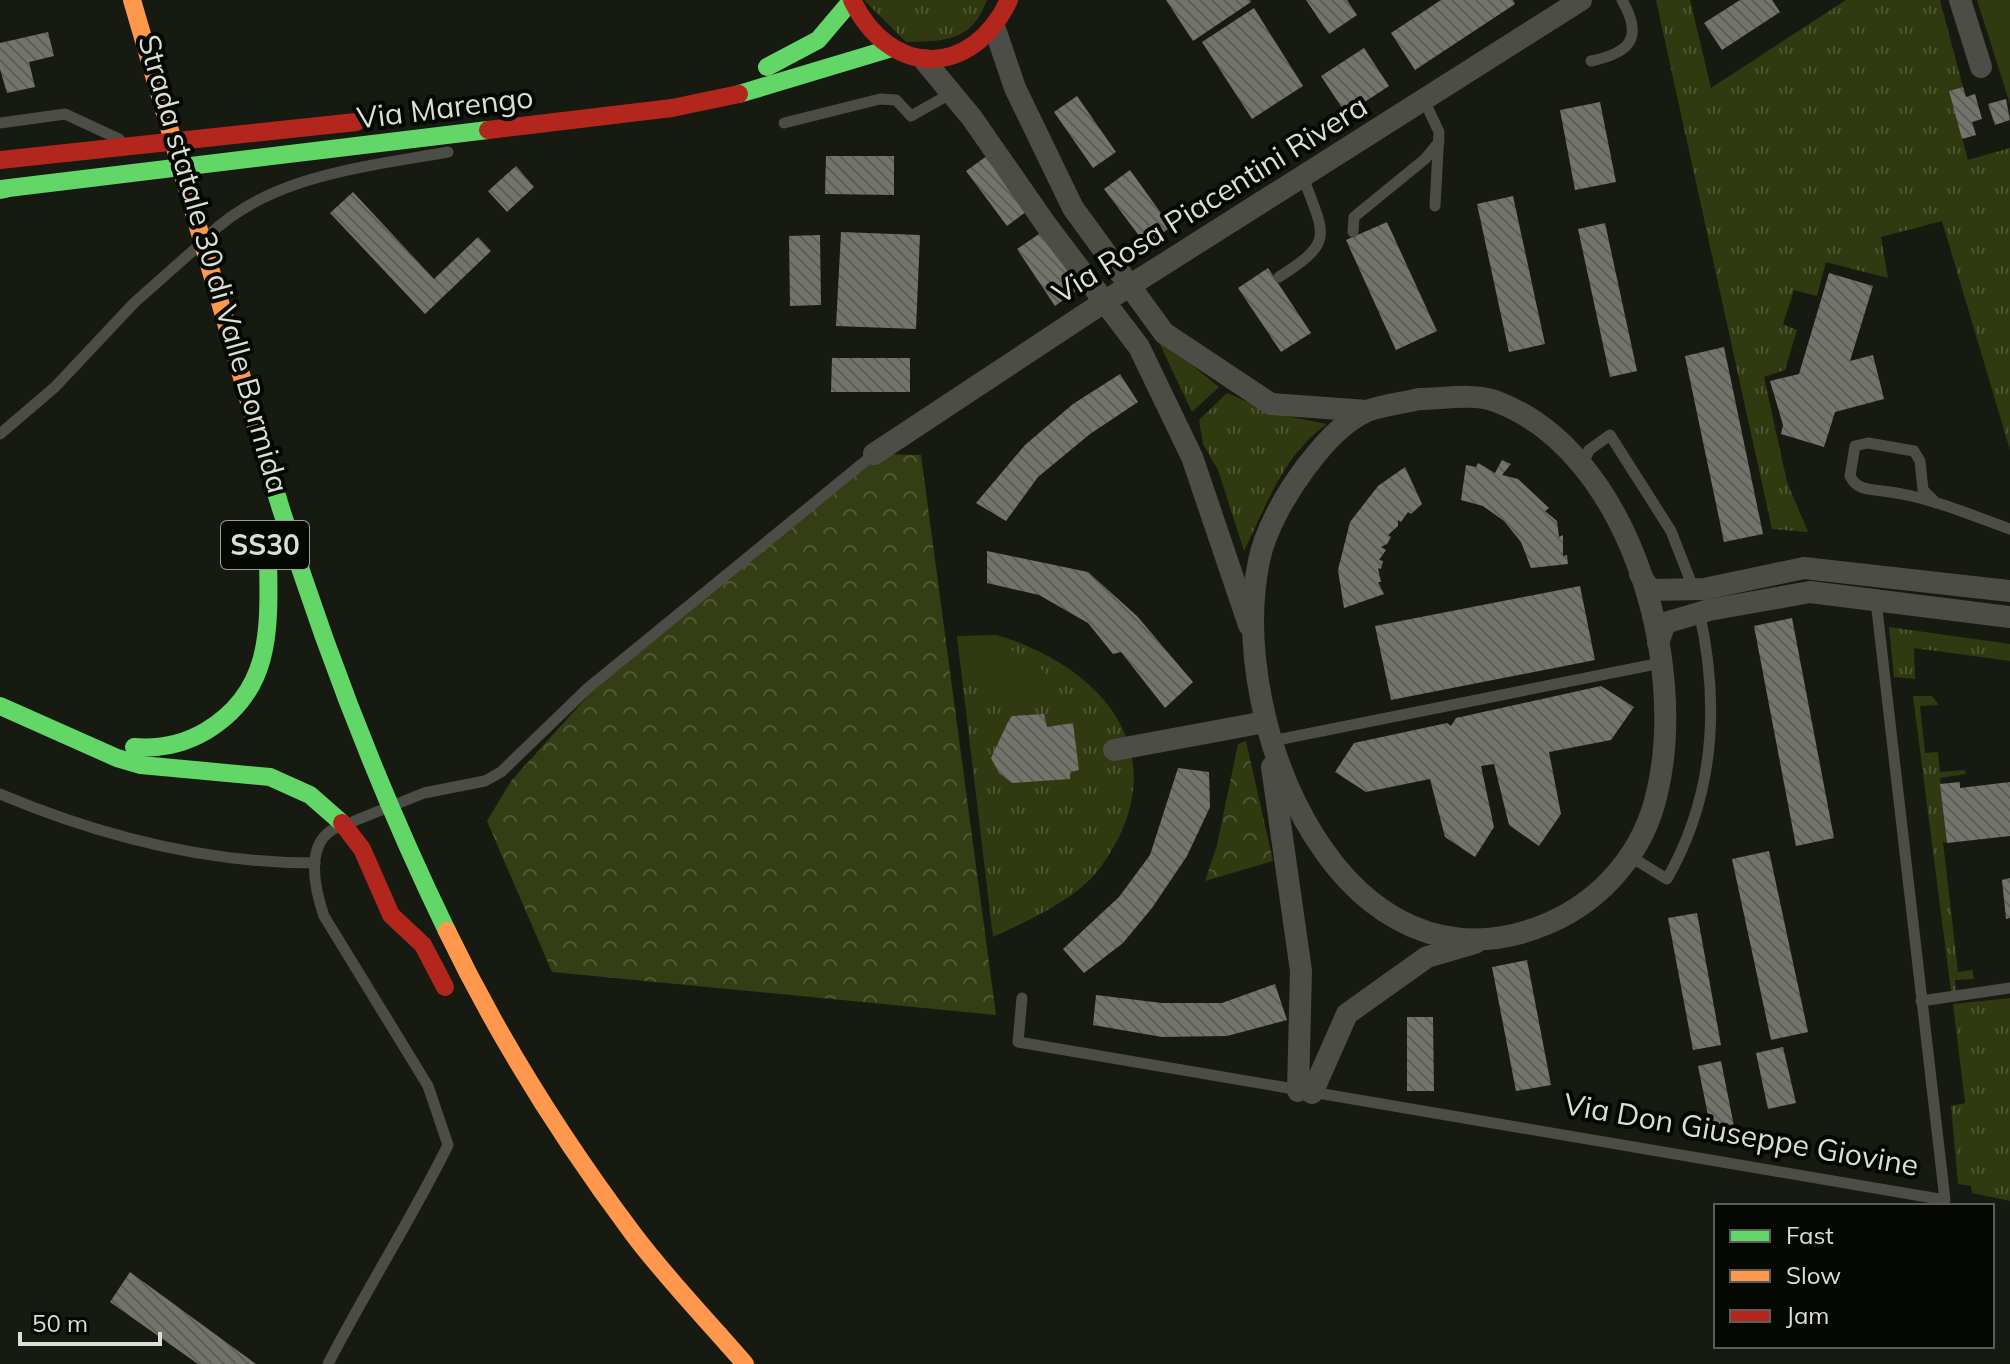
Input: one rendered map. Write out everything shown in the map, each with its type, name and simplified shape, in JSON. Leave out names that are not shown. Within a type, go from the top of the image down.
[{"type":"main road","points":[[690,84],[757,70],[795,55],[829,31],[852,0],[867,30],[889,49],[924,60],[964,53],[995,29],[1009,0]]},
{"type":"main road","name":"Strada statale 30 di Valle Bormida","points":[[135,9],[218,285],[291,545],[402,838],[444,930],[503,1041],[581,1165],[635,1237],[745,1364]]},
{"type":"main road","name":"Via Marengo","points":[[2,190],[620,115],[732,96],[889,49]]},
{"type":"main road","name":"Via Marengo","points":[[0,160],[378,119]]},
{"type":"main road","name":"Strada statale 30 di Valle Bormida","points":[[143,126],[160,185]]},
{"type":"main road","name":"Strada statale 30 di Valle Bormida","points":[[178,244],[187,273]]},
{"type":"main road","name":"SS30","points":[[100,748],[120,745],[142,748],[186,742],[218,726],[234,713],[260,672],[268,644],[266,547],[289,612]]},
{"type":"main road","points":[[0,706],[117,758],[141,765],[270,777],[325,806],[370,849]]},
{"type":"main road","points":[[357,796],[370,849],[455,1007]]},
{"type":"street","name":"Via Rosa Piacentini Rivera","points":[[874,454],[1104,302],[1581,0]]},
{"type":"street","points":[[1960,0],[1981,67]]},
{"type":"street","points":[[995,29],[1015,88],[1073,208],[1164,333],[1271,404],[1367,411],[1419,399],[1492,399],[1550,431],[1595,480],[1630,545],[1655,623],[1666,725],[1663,766],[1650,818],[1631,857],[1604,888],[1570,913],[1533,929],[1427,957],[1347,1014],[1305,1092]]},
{"type":"street","points":[[924,60],[972,118],[1139,347],[1192,457],[1252,634],[1301,971],[1305,1092]]},
{"type":"street","points":[[1252,634],[1259,559],[1291,486],[1329,437],[1367,411]]},
{"type":"street","points":[[1639,573],[1650,590],[1693,589],[1804,568],[2010,591]]},
{"type":"street","points":[[1659,654],[1665,623],[1699,612],[1801,593],[2010,617]]},
{"type":"street","points":[[1114,750],[1268,731]]},
{"type":"street","points":[[1268,731],[1291,790],[1313,833],[1331,862],[1366,900],[1418,929],[1452,937],[1492,939]]},
{"type":"lane","points":[[1591,61],[1618,55],[1626,49],[1633,25],[1622,0]]},
{"type":"lane","points":[[784,123],[880,99],[896,100],[911,116],[950,94]]},
{"type":"lane","points":[[1424,100],[1439,132],[1435,206]]},
{"type":"lane","points":[[0,123],[65,114],[91,123],[129,146]]},
{"type":"lane","points":[[545,136],[620,115]]},
{"type":"lane","points":[[1353,232],[1354,217],[1425,159],[1439,142]]},
{"type":"lane","points":[[0,434],[55,387],[134,303],[238,210],[297,184],[459,151]]},
{"type":"lane","points":[[1279,277],[1310,257],[1319,245],[1322,229],[1303,177]]},
{"type":"lane","points":[[1582,466],[1589,450],[1610,435],[1671,531],[1693,589],[1709,661],[1711,724],[1702,797],[1689,837],[1667,879],[1631,857]]},
{"type":"lane","points":[[1936,503],[1923,490],[1920,461],[1914,451],[1868,443],[1855,446],[1850,473],[1857,486],[1912,494],[1936,503],[2010,529]]},
{"type":"lane","points":[[328,1364],[351,1318],[410,1223],[448,1145],[428,1086],[324,916],[314,886],[320,845],[331,830],[424,793],[468,787],[501,772],[588,688],[874,454]]},
{"type":"lane","name":"Via Don Giuseppe Giovine","points":[[1022,998],[1018,1042],[1945,1200],[1876,601]]},
{"type":"lane","points":[[1268,731],[1659,654]]},
{"type":"lane","points":[[0,794],[45,813],[165,848],[261,863],[315,863]]},
{"type":"lane","points":[[1921,1001],[2010,988]]},
{"type":"green space","points":[[864,0],[987,0],[973,24],[956,36],[906,42]]},
{"type":"green space","points":[[1656,0],[1690,0],[1711,88],[1846,0],[1940,0],[1963,87],[1949,91],[1968,160],[2010,148],[2010,450],[1942,221],[1881,237],[1888,278],[1826,262],[1817,296],[1794,290],[1783,324],[1797,330],[1785,370],[1764,377],[1787,482],[1808,532],[1772,529]]},
{"type":"green space","points":[[1977,0],[2010,0],[2010,104]]},
{"type":"green space","points":[[1156,336],[1219,387],[1192,412]]},
{"type":"green space","points":[[1227,393],[1276,414],[1327,424],[1299,450],[1288,466],[1244,551],[1218,470],[1203,444],[1199,420]]},
{"type":"green space","points":[[874,454],[921,455],[996,1015],[552,972],[487,821],[511,781],[615,666]]},
{"type":"green space","points":[[1889,627],[2010,644],[2010,661],[1914,648],[1915,679],[1894,677]]},
{"type":"green space","points":[[997,635],[1037,650],[1071,671],[1100,695],[1120,724],[1132,756],[1133,791],[1123,828],[1100,868],[1090,879],[1051,908],[993,937],[957,636]]},
{"type":"green space","points":[[957,636],[992,644],[1025,657],[1044,672],[1039,691],[1014,697],[962,677]]},
{"type":"green space","points":[[1913,696],[1932,696],[1939,705],[1920,706],[1925,753],[1938,752],[1940,772],[1965,770],[1966,774],[1940,778],[1947,843],[1943,842],[1958,972],[1972,970],[1974,979],[1955,980],[1956,991],[1951,991]]},
{"type":"green space","points":[[1246,741],[1273,861],[1205,881],[1217,845],[1238,744]]},
{"type":"green space","points":[[2010,998],[2010,1201],[1972,1193],[1971,1186],[1958,1184],[1951,1106],[1965,1103],[1953,1004]]},
{"type":"building","points":[[1166,0],[1250,0],[1251,2],[1193,41]]},
{"type":"building","points":[[1306,0],[1347,0],[1357,15],[1329,34]]},
{"type":"building","points":[[1441,0],[1513,0],[1515,4],[1415,70],[1391,33]]},
{"type":"building","points":[[1740,0],[1772,0],[1780,12],[1722,50],[1704,23]]},
{"type":"building","points":[[1254,8],[1303,86],[1252,119],[1202,42]]},
{"type":"building","points":[[48,32],[54,56],[29,62],[35,87],[7,93],[0,69],[0,43]]},
{"type":"building","points":[[1364,48],[1389,86],[1346,114],[1321,76]]},
{"type":"building","points":[[1963,87],[1966,97],[1975,94],[1982,119],[1972,122],[1976,135],[1962,139],[1949,91]]},
{"type":"building","points":[[1077,96],[1116,152],[1093,168],[1054,112]]},
{"type":"building","points":[[2006,99],[2010,120],[1995,125],[1988,104]]},
{"type":"building","points":[[1600,102],[1616,182],[1575,190],[1560,110]]},
{"type":"building","points":[[991,153],[1031,208],[1007,226],[966,171]]},
{"type":"building","points":[[826,156],[894,156],[894,195],[825,194]]},
{"type":"building","points":[[516,166],[534,187],[507,212],[488,191]]},
{"type":"building","points":[[1130,170],[1171,227],[1146,245],[1104,189]]},
{"type":"building","points":[[353,192],[434,279],[478,237],[491,251],[425,314],[330,213]]},
{"type":"building","points":[[1513,196],[1545,344],[1509,352],[1477,204]]},
{"type":"building","points":[[1387,222],[1437,331],[1396,350],[1346,240]]},
{"type":"building","points":[[1605,223],[1637,371],[1610,377],[1578,229]]},
{"type":"building","points":[[841,232],[920,235],[916,329],[836,326]]},
{"type":"building","points":[[1042,232],[1080,288],[1055,306],[1017,249]]},
{"type":"building","points":[[820,235],[821,305],[790,306],[789,236]]},
{"type":"building","points":[[1268,268],[1311,333],[1281,352],[1238,288]]},
{"type":"building","points":[[1829,273],[1873,286],[1850,361],[1873,355],[1884,399],[1835,412],[1824,447],[1781,434],[1783,425],[1770,381],[1799,374]]},
{"type":"building","points":[[1724,347],[1763,534],[1724,542],[1685,356]]},
{"type":"building","points":[[832,358],[910,358],[910,392],[831,392]]},
{"type":"building","points":[[1120,374],[1138,402],[1090,434],[1038,477],[1006,521],[976,503],[1025,445],[1073,404]]},
{"type":"building","points":[[1502,460],[1511,464],[1502,475],[1518,479],[1549,508],[1545,511],[1557,521],[1559,537],[1563,535],[1563,556],[1567,555],[1568,564],[1531,568],[1521,542],[1504,521],[1483,506],[1461,500],[1466,465],[1476,467],[1478,463],[1495,473]]},
{"type":"building","points":[[1405,467],[1422,504],[1411,514],[1408,512],[1401,522],[1398,520],[1398,526],[1388,535],[1391,537],[1387,544],[1381,547],[1386,550],[1379,560],[1383,561],[1381,569],[1378,568],[1381,582],[1378,582],[1384,594],[1344,608],[1338,570],[1350,522],[1378,486]]},
{"type":"building","points":[[987,551],[1088,572],[1137,616],[1193,682],[1165,708],[1121,652],[1113,654],[1088,623],[1039,595],[987,583]]},
{"type":"building","points":[[1580,586],[1595,660],[1391,700],[1375,626]]},
{"type":"building","points":[[1792,618],[1834,838],[1796,846],[1754,626]]},
{"type":"building","points":[[1601,686],[1634,707],[1611,740],[1549,752],[1561,814],[1539,846],[1509,825],[1494,764],[1481,766],[1494,827],[1475,857],[1445,837],[1430,779],[1366,792],[1335,772],[1354,743],[1447,723],[1451,726],[1456,718]]},
{"type":"building","points":[[1044,714],[1047,727],[1073,723],[1079,770],[1070,772],[1070,779],[1012,783],[999,773],[991,758],[1012,716]]},
{"type":"building","points":[[1178,768],[1209,772],[1210,807],[1187,856],[1152,908],[1123,943],[1084,973],[1063,949],[1119,897],[1150,855]]},
{"type":"building","points":[[1960,782],[1960,788],[2010,782],[2010,836],[1947,843],[1940,784]]},
{"type":"building","points":[[1769,851],[1808,1032],[1771,1040],[1732,859]]},
{"type":"building","points":[[2010,878],[2010,918],[2006,919],[2002,880]]},
{"type":"building","points":[[1697,913],[1721,1045],[1693,1050],[1668,918]]},
{"type":"building","points":[[1527,960],[1551,1085],[1516,1091],[1492,967]]},
{"type":"building","points":[[1275,984],[1287,1020],[1227,1036],[1162,1037],[1093,1025],[1096,995],[1162,1003],[1222,1003]]},
{"type":"building","points":[[1407,1017],[1433,1017],[1434,1091],[1407,1091]]},
{"type":"building","points":[[1783,1047],[1796,1103],[1768,1109],[1756,1053]]},
{"type":"building","points":[[1721,1061],[1735,1131],[1712,1135],[1698,1066]]},
{"type":"building","points":[[130,1272],[256,1364],[198,1364],[110,1302]]},
{"type":"traffic: fast","points":[[767,67],[818,40],[852,0]]},
{"type":"traffic: fast","points":[[739,94],[889,49]]},
{"type":"traffic: fast","points":[[0,189],[488,130]]},
{"type":"traffic: fast","points":[[0,190],[5,189]]},
{"type":"traffic: fast","points":[[259,436],[298,562],[342,687],[392,810],[447,931]]},
{"type":"traffic: fast","points":[[134,747],[171,745],[198,736],[228,715],[245,696],[256,676],[267,631],[268,555]]},
{"type":"traffic: fast","points":[[0,706],[117,758],[141,765],[270,777],[310,795],[342,823]]},
{"type":"traffic: slow","points":[[132,0],[259,436]]},
{"type":"traffic: slow","points":[[447,931],[533,1088],[607,1199],[647,1252],[745,1364]]},
{"type":"traffic: jam","points":[[852,0],[868,26],[887,44],[909,55],[931,59],[953,55],[974,44],[993,26],[1009,0]]},
{"type":"traffic: jam","points":[[488,130],[672,108],[739,94]]},
{"type":"traffic: jam","points":[[0,160],[356,122]]},
{"type":"traffic: jam","points":[[342,823],[362,849],[391,915],[423,945],[445,987]]}]
